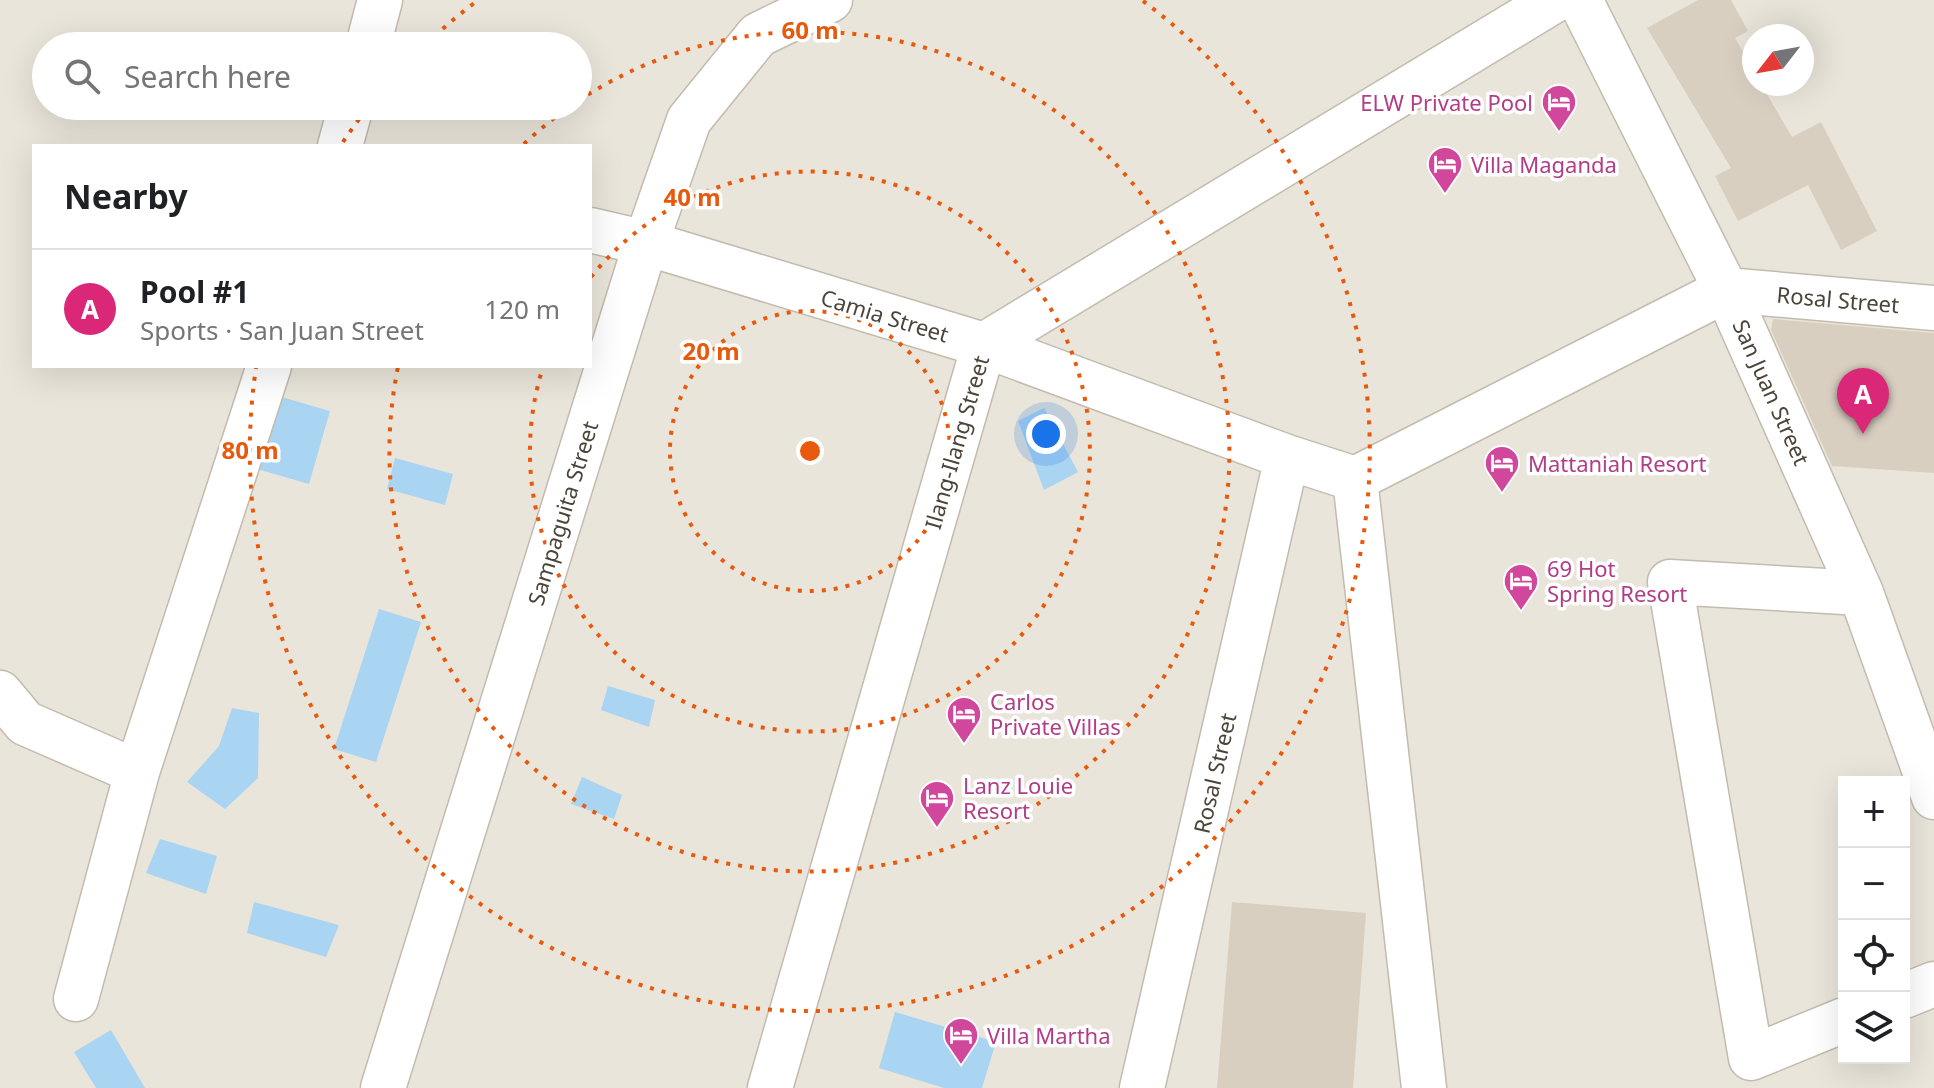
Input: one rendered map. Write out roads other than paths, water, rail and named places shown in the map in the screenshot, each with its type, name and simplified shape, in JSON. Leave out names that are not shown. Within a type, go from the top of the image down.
[{"type":"street","points":[[372,32],[380,0]]},
{"type":"street","name":"Sampaguita Street","points":[[383,1088],[646,243],[689,120],[750,17],[830,0]]},
{"type":"street","name":"Ilang-Ilang Street","points":[[770,1088],[984,345],[1555,0]]},
{"type":"street","name":"San Juan Street","points":[[1580,0],[1726,290],[1861,593],[1934,797]]},
{"type":"street","points":[[341,144],[347,120]]},
{"type":"street","name":"Camia Street","points":[[592,230],[646,243],[984,345],[1287,457],[1355,479]]},
{"type":"street","points":[[1424,1088],[1355,479],[1726,290]]},
{"type":"street","name":"Rosal Street","points":[[1726,290],[1934,308]]},
{"type":"street","points":[[76,999],[137,772],[268,368]]},
{"type":"street","name":"Rosal Street","points":[[1142,1088],[1287,457]]},
{"type":"street","points":[[1838,1022],[1751,1058],[1670,582],[1861,593]]},
{"type":"street","points":[[0,693],[25,723],[137,772]]},
{"type":"street","points":[[1910,994],[1934,984]]},
{"type":"water","points":[[278,396],[330,411],[309,484],[257,469]]},
{"type":"water","points":[[1044,408],[1078,472],[1044,490],[1018,421]]},
{"type":"water","points":[[395,458],[453,474],[445,505],[387,489]]},
{"type":"water","points":[[379,609],[421,622],[376,762],[334,749]]},
{"type":"water","points":[[608,686],[655,700],[649,727],[601,710]]},
{"type":"water","points":[[232,708],[259,713],[258,778],[225,809],[187,782],[219,746]]},
{"type":"water","points":[[582,777],[622,795],[614,819],[571,804]]},
{"type":"water","points":[[160,839],[217,856],[206,894],[146,873]]},
{"type":"water","points":[[254,902],[339,925],[326,957],[247,933]]},
{"type":"water","points":[[895,1012],[996,1042],[982,1088],[944,1088],[879,1068]]},
{"type":"water","points":[[111,1030],[145,1088],[96,1088],[74,1052]]},
{"type":"place","name":"ELW Private Pool","points":[[1559,133]]},
{"type":"place","name":"Villa Maganda","points":[[1445,195]]},
{"type":"place","name":"Pool #1","points":[[1863,434]]},
{"type":"place","name":"Mattaniah Resort","points":[[1502,494]]},
{"type":"place","name":"69 Hot Spring Resort","points":[[1521,612]]},
{"type":"place","name":"Carlos Private Villas","points":[[964,745]]},
{"type":"place","name":"Lanz Louie Resort","points":[[937,829]]},
{"type":"place","name":"Villa Martha","points":[[961,1066]]}]
